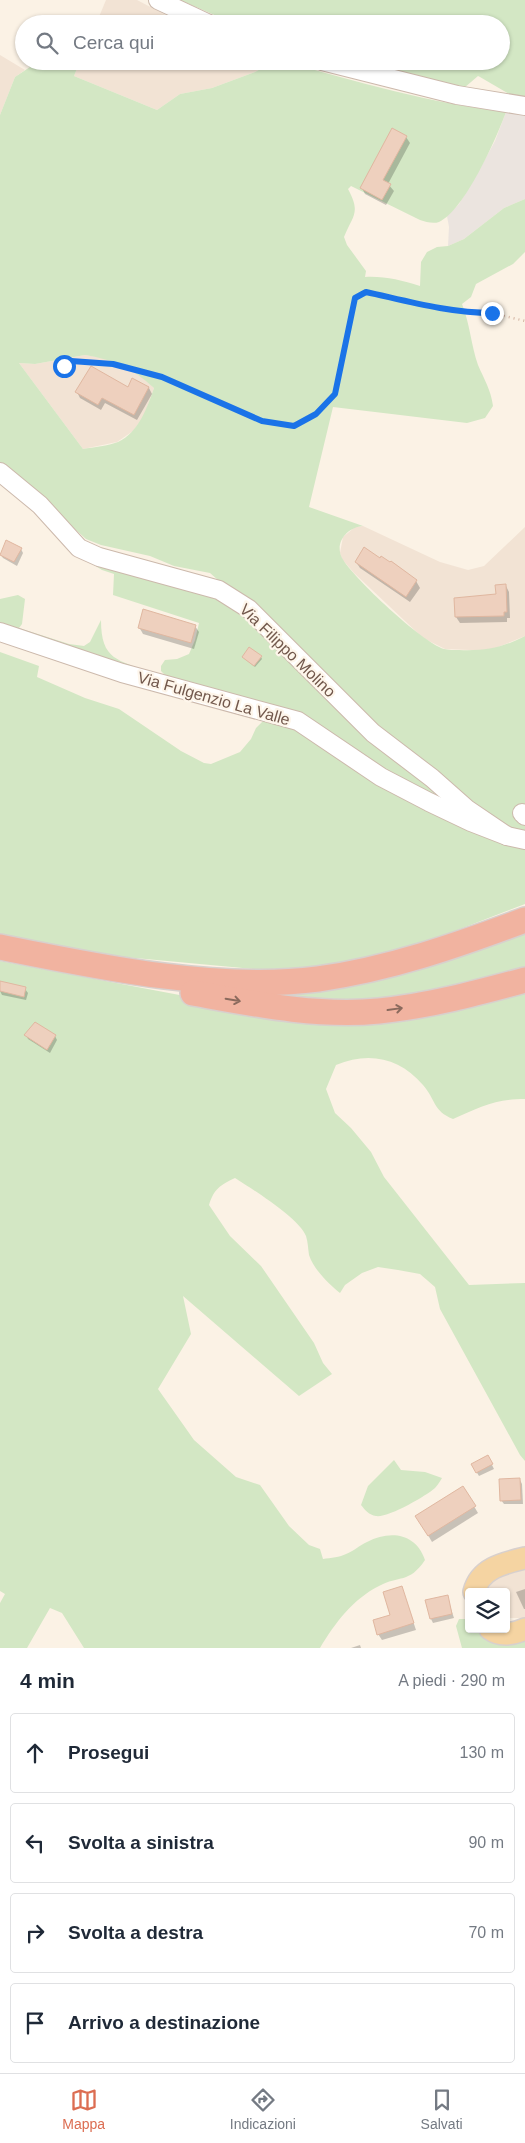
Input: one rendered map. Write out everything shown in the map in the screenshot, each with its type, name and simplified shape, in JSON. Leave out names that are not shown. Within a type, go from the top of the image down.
[{"type":"highway","points":[[0,947],[67,960],[225,981],[274,982],[308,980],[388,966],[477,938],[525,920]]},
{"type":"highway","points":[[67,960],[156,987],[289,1009],[337,1012],[378,1011],[426,1005],[525,980]]},
{"type":"main road","points":[[476,1588],[482,1575],[498,1565],[525,1558]]},
{"type":"main road","points":[[500,1633],[511,1635],[525,1630]]},
{"type":"street","points":[[158,0],[190,15]]},
{"type":"street","points":[[358,70],[457,95],[525,106]]},
{"type":"street","name":"Via Filippo Molino","points":[[0,472],[40,505],[79,548],[99,557],[219,590],[249,609],[373,732],[432,778],[467,809],[507,836]]},
{"type":"street","name":"Via Fulgenzio La Valle","points":[[0,632],[122,672],[298,722],[382,777],[470,822],[507,836],[525,840]]},
{"type":"path","points":[[66,374],[64,366],[71,361],[113,364],[162,377],[262,421],[294,426],[316,414],[335,394],[355,298],[366,292],[436,308],[468,313],[492,313],[525,321]]},
{"type":"shaded area","points":[[106,0],[137,0],[166,15],[100,15]]},
{"type":"shaded area","points":[[0,55],[15,64],[15,70],[25,70],[15,77],[0,115]]},
{"type":"shaded area","points":[[76,70],[259,70],[212,88],[180,94],[157,110],[74,76]]},
{"type":"shaded area","points":[[506,112],[525,115],[525,199],[504,208],[464,239],[448,246],[449,227],[447,216],[459,204],[477,174],[495,141]]},
{"type":"shaded area","points":[[85,355],[104,358],[136,372],[154,388],[144,416],[133,431],[117,442],[83,449],[19,363],[35,364]]},
{"type":"shaded area","points":[[363,526],[440,562],[468,570],[484,566],[525,527],[525,636],[491,650],[445,649],[423,638],[354,573],[342,559],[340,553],[343,537],[355,527]]},
{"type":"shaded area","points":[[525,1569],[525,1618],[510,1618],[510,1588],[488,1588],[494,1579]]},
{"type":"green space","points":[[180,0],[525,0],[525,97],[511,95],[478,76],[464,88],[391,70],[510,70],[510,15],[214,15]]},
{"type":"green space","points":[[26,70],[76,70],[74,76],[157,110],[180,94],[212,88],[259,70],[315,70],[422,97],[506,112],[478,173],[459,204],[449,215],[437,223],[422,221],[351,186],[348,189],[355,209],[344,237],[347,245],[366,271],[365,277],[392,279],[420,286],[421,262],[427,252],[464,239],[504,208],[525,199],[525,252],[513,264],[476,284],[471,297],[462,304],[478,365],[489,390],[493,406],[485,418],[467,423],[333,407],[309,507],[363,526],[352,529],[344,536],[340,546],[342,558],[360,580],[389,609],[434,644],[447,650],[477,650],[501,646],[525,636],[525,832],[490,817],[395,744],[210,573],[174,566],[150,556],[101,545],[86,539],[0,462],[0,115],[15,77]],"holes":[[[85,355],[114,362],[138,375],[154,388],[141,419],[132,432],[118,442],[83,449],[19,363],[35,364]]]},
{"type":"green space","points":[[81,557],[221,594],[473,816],[384,769],[348,746],[167,677],[161,671],[161,666],[165,660],[177,659],[189,654],[199,623],[113,595],[114,574],[102,570]]},
{"type":"green space","points":[[18,595],[25,599],[22,624],[19,628],[69,644],[84,646],[90,642],[101,620],[104,644],[108,651],[121,661],[151,673],[0,627],[0,599]]},
{"type":"green space","points":[[0,652],[39,666],[37,677],[85,698],[119,709],[181,751],[204,763],[211,764],[240,752],[251,739],[256,728],[267,717],[300,727],[525,846],[525,904],[434,939],[361,960],[318,967],[274,971],[92,954],[0,934]]},
{"type":"green space","points":[[525,930],[525,974],[374,1005],[277,997],[281,989],[332,986],[410,973]]},
{"type":"green space","points":[[0,961],[227,1004],[302,1016],[525,986],[525,1099],[497,1102],[453,1119],[438,1109],[427,1090],[414,1076],[394,1063],[372,1058],[360,1058],[336,1065],[326,1089],[335,1113],[351,1128],[371,1152],[384,1177],[469,1285],[525,1283],[525,1461],[440,1309],[435,1287],[420,1274],[378,1267],[362,1273],[345,1285],[340,1293],[327,1281],[311,1261],[308,1243],[302,1229],[274,1204],[252,1189],[235,1178],[218,1188],[209,1205],[230,1236],[261,1266],[314,1343],[323,1363],[332,1374],[299,1396],[183,1296],[191,1334],[158,1389],[194,1440],[236,1477],[260,1485],[289,1526],[309,1545],[320,1549],[323,1559],[344,1555],[376,1538],[393,1535],[409,1539],[421,1551],[425,1560],[409,1576],[379,1586],[361,1598],[345,1612],[320,1648],[84,1648],[62,1613],[50,1608],[27,1648],[0,1648],[0,1603],[5,1594],[0,1591]]},
{"type":"green space","points":[[394,1460],[401,1470],[425,1472],[442,1478],[435,1488],[416,1501],[389,1514],[376,1516],[367,1512],[361,1505],[368,1486]]},
{"type":"green space","points":[[459,1619],[465,1619],[465,1633],[507,1633],[525,1636],[525,1648],[462,1648],[456,1626]]},
{"type":"building","points":[[392,128],[407,136],[383,180],[391,184],[382,200],[360,188]]},
{"type":"building","points":[[91,366],[128,387],[132,378],[149,387],[134,415],[102,398],[98,405],[75,392]]},
{"type":"building","points":[[6,540],[22,548],[14,562],[0,555]]},
{"type":"building","points":[[364,547],[380,558],[381,556],[391,561],[417,580],[406,597],[355,562]]},
{"type":"building","points":[[506,584],[507,612],[504,612],[504,616],[455,617],[454,598],[496,594],[495,585]]},
{"type":"building","points":[[143,609],[196,625],[191,643],[138,628]]},
{"type":"building","points":[[249,647],[262,656],[254,666],[242,657]]},
{"type":"building","points":[[0,981],[26,987],[24,997],[0,991]]},
{"type":"building","points":[[35,1022],[56,1035],[47,1050],[24,1035]]},
{"type":"building","points":[[488,1455],[493,1464],[476,1473],[471,1464]]},
{"type":"building","points":[[520,1478],[521,1500],[500,1501],[499,1479]]},
{"type":"building","points":[[463,1486],[476,1506],[428,1536],[415,1516]]},
{"type":"building","points":[[402,1586],[414,1623],[377,1635],[373,1620],[390,1615],[383,1592]]},
{"type":"building","points":[[448,1595],[452,1614],[430,1619],[425,1600]]},
{"type":"route","points":[[64,366],[71,361],[113,364],[162,377],[262,421],[294,426],[316,414],[335,394],[355,298],[366,292],[436,308],[468,313],[492,313]]}]
